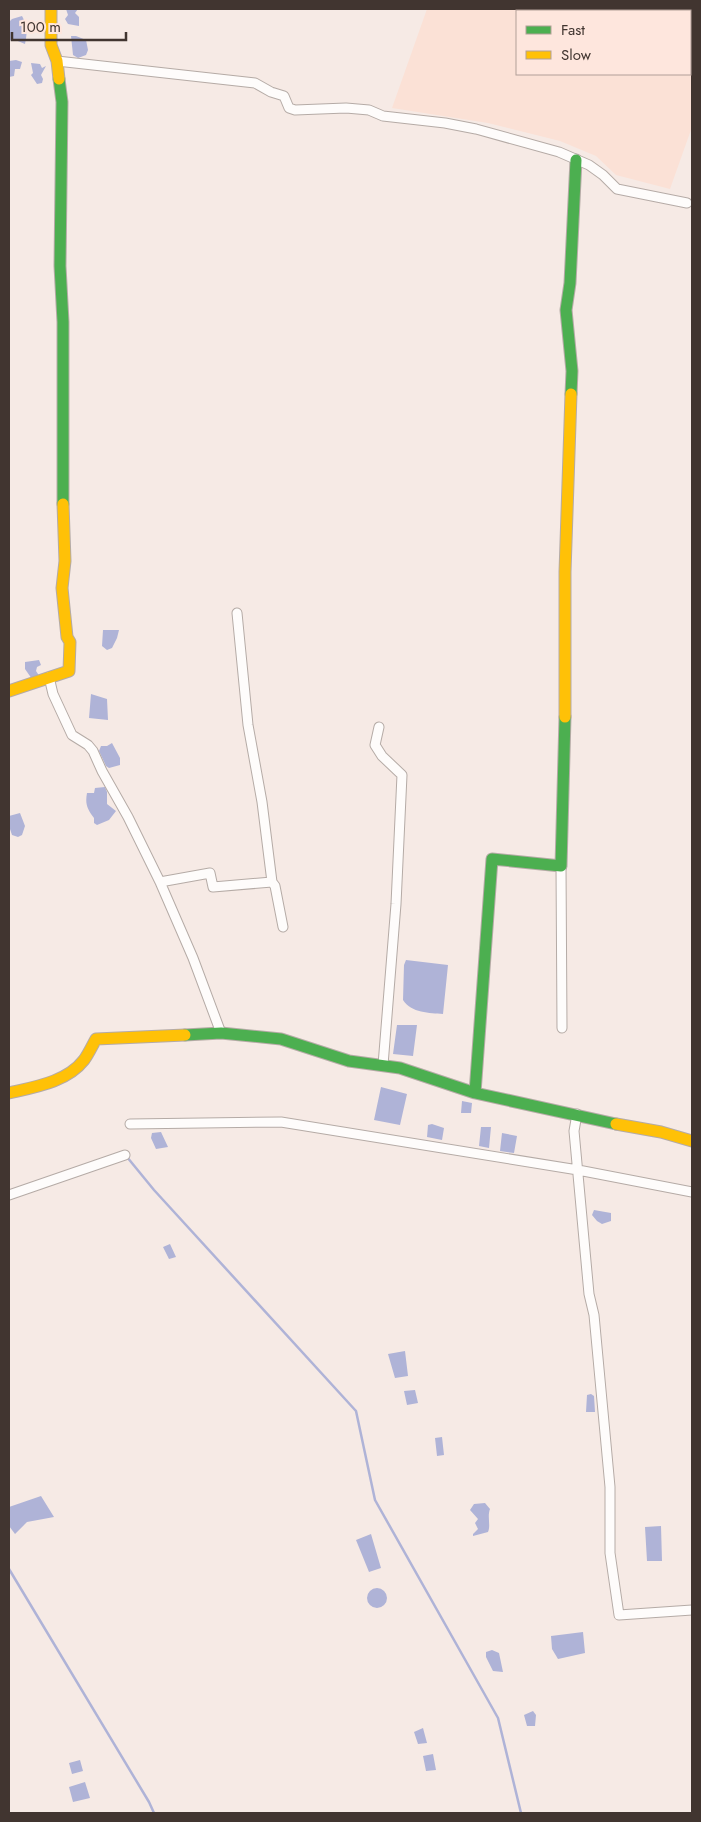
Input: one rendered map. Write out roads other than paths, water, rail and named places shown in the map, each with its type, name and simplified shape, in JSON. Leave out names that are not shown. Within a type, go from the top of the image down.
[{"type":"street","points":[[9,691],[70,671],[70,642],[67,636],[62,588],[65,561],[63,516],[63,322],[60,266],[62,102],[57,61],[51,45],[51,9]]},
{"type":"street","points":[[57,61],[255,83],[271,92],[284,96],[289,108],[295,110],[346,108],[370,110],[383,116],[476,129],[559,152],[603,174],[617,190],[687,203]]},
{"type":"street","points":[[562,1028],[561,866],[565,747],[565,582],[572,371],[566,310],[570,283],[576,160]]},
{"type":"street","points":[[237,614],[248,725],[262,802],[272,882],[275,886],[283,927]]},
{"type":"street","points":[[49,677],[54,694],[72,736],[88,745],[93,751],[160,882],[193,958],[221,1033]]},
{"type":"street","points":[[379,727],[375,745],[382,756],[402,775],[396,904],[383,1065]]},
{"type":"street","points":[[475,1093],[492,859],[561,866]]},
{"type":"street","points":[[160,882],[210,873],[213,887],[272,882]]},
{"type":"street","points":[[9,1092],[46,1085],[70,1072],[84,1061],[96,1038],[221,1033],[281,1039],[348,1061],[400,1068],[475,1093],[577,1114],[596,1120],[661,1132],[692,1142]]},
{"type":"street","points":[[577,1114],[574,1131],[610,1487],[610,1553],[619,1615],[692,1610]]},
{"type":"street","points":[[130,1124],[281,1122],[578,1170],[692,1192]]},
{"type":"street","points":[[9,1195],[125,1155]]},
{"type":"water","points":[[66,9],[78,9],[75,13],[79,17],[79,26],[68,24],[65,19],[68,15]]},
{"type":"water","points":[[22,16],[26,30],[25,44],[13,39],[9,41],[9,22]]},
{"type":"water","points":[[71,36],[86,40],[88,50],[86,55],[78,58],[73,55]]},
{"type":"water","points":[[16,60],[22,62],[20,69],[15,69],[14,76],[9,77],[9,61]]},
{"type":"water","points":[[31,63],[40,64],[42,68],[46,66],[41,75],[42,83],[37,84],[31,75],[33,73]]},
{"type":"water","points":[[103,630],[119,630],[112,648],[107,650],[102,646]]},
{"type":"water","points":[[39,660],[41,665],[37,667],[36,671],[40,677],[32,679],[25,669],[25,662]]},
{"type":"water","points":[[91,694],[107,699],[108,720],[89,718]]},
{"type":"water","points":[[112,743],[120,758],[120,765],[109,768],[106,766],[99,751],[101,746],[107,746]]},
{"type":"water","points":[[105,787],[107,804],[116,811],[109,820],[97,825],[94,823],[94,818],[87,806],[87,793],[94,793],[95,788]]},
{"type":"water","points":[[20,813],[25,826],[22,835],[18,837],[12,835],[9,826],[9,816]]},
{"type":"water","points":[[406,960],[448,965],[443,1014],[416,1010],[403,1000],[404,965]]},
{"type":"water","points":[[397,1025],[417,1025],[413,1056],[393,1054]]},
{"type":"water","points":[[381,1087],[407,1094],[400,1125],[374,1120]]},
{"type":"water","points":[[462,1101],[472,1103],[471,1113],[461,1113]]},
{"type":"water","points":[[432,1124],[444,1128],[442,1140],[427,1137],[428,1125]]},
{"type":"water","points":[[481,1127],[491,1127],[489,1148],[479,1146]]},
{"type":"water","points":[[161,1132],[168,1147],[156,1149],[151,1138],[152,1133]]},
{"type":"water","points":[[502,1133],[517,1136],[514,1153],[500,1151]]},
{"type":"water","points":[[594,1210],[611,1213],[611,1221],[602,1224],[597,1221],[592,1215]]},
{"type":"water","points":[[170,1244],[176,1257],[169,1259],[163,1247]]},
{"type":"water","points":[[405,1351],[408,1376],[395,1378],[388,1354]]},
{"type":"water","points":[[415,1390],[418,1403],[407,1405],[404,1391]]},
{"type":"water","points":[[591,1394],[594,1396],[595,1412],[586,1412],[587,1395]]},
{"type":"water","points":[[442,1437],[444,1455],[437,1456],[435,1438]]},
{"type":"water","points":[[41,1496],[54,1517],[27,1522],[15,1534],[9,1526],[9,1507]]},
{"type":"water","points":[[485,1503],[490,1509],[488,1532],[473,1536],[478,1529],[475,1523],[478,1519],[470,1510],[474,1504]]},
{"type":"water","points":[[661,1526],[662,1561],[647,1561],[645,1527]]},
{"type":"water","points":[[371,1534],[381,1568],[369,1572],[356,1540]]},
{"type":"water","points":[[377,1588],[384,1591],[387,1598],[384,1605],[377,1608],[370,1605],[367,1598],[370,1591]]},
{"type":"water","points":[[583,1632],[585,1653],[558,1659],[552,1649],[551,1636]]},
{"type":"water","points":[[492,1650],[499,1653],[503,1672],[493,1671],[486,1657],[486,1652]]},
{"type":"water","points":[[533,1711],[536,1715],[535,1726],[527,1726],[524,1715]]},
{"type":"water","points":[[423,1728],[427,1743],[418,1744],[414,1732]]},
{"type":"water","points":[[433,1754],[436,1770],[426,1771],[423,1756]]},
{"type":"water","points":[[80,1760],[83,1771],[72,1774],[69,1763]]},
{"type":"water","points":[[85,1782],[90,1798],[73,1802],[69,1787]]},
{"type":"waterway","points":[[127,1157],[154,1190],[356,1411],[375,1500],[498,1718],[521,1813]]},
{"type":"waterway","points":[[9,1569],[154,1813]]}]
